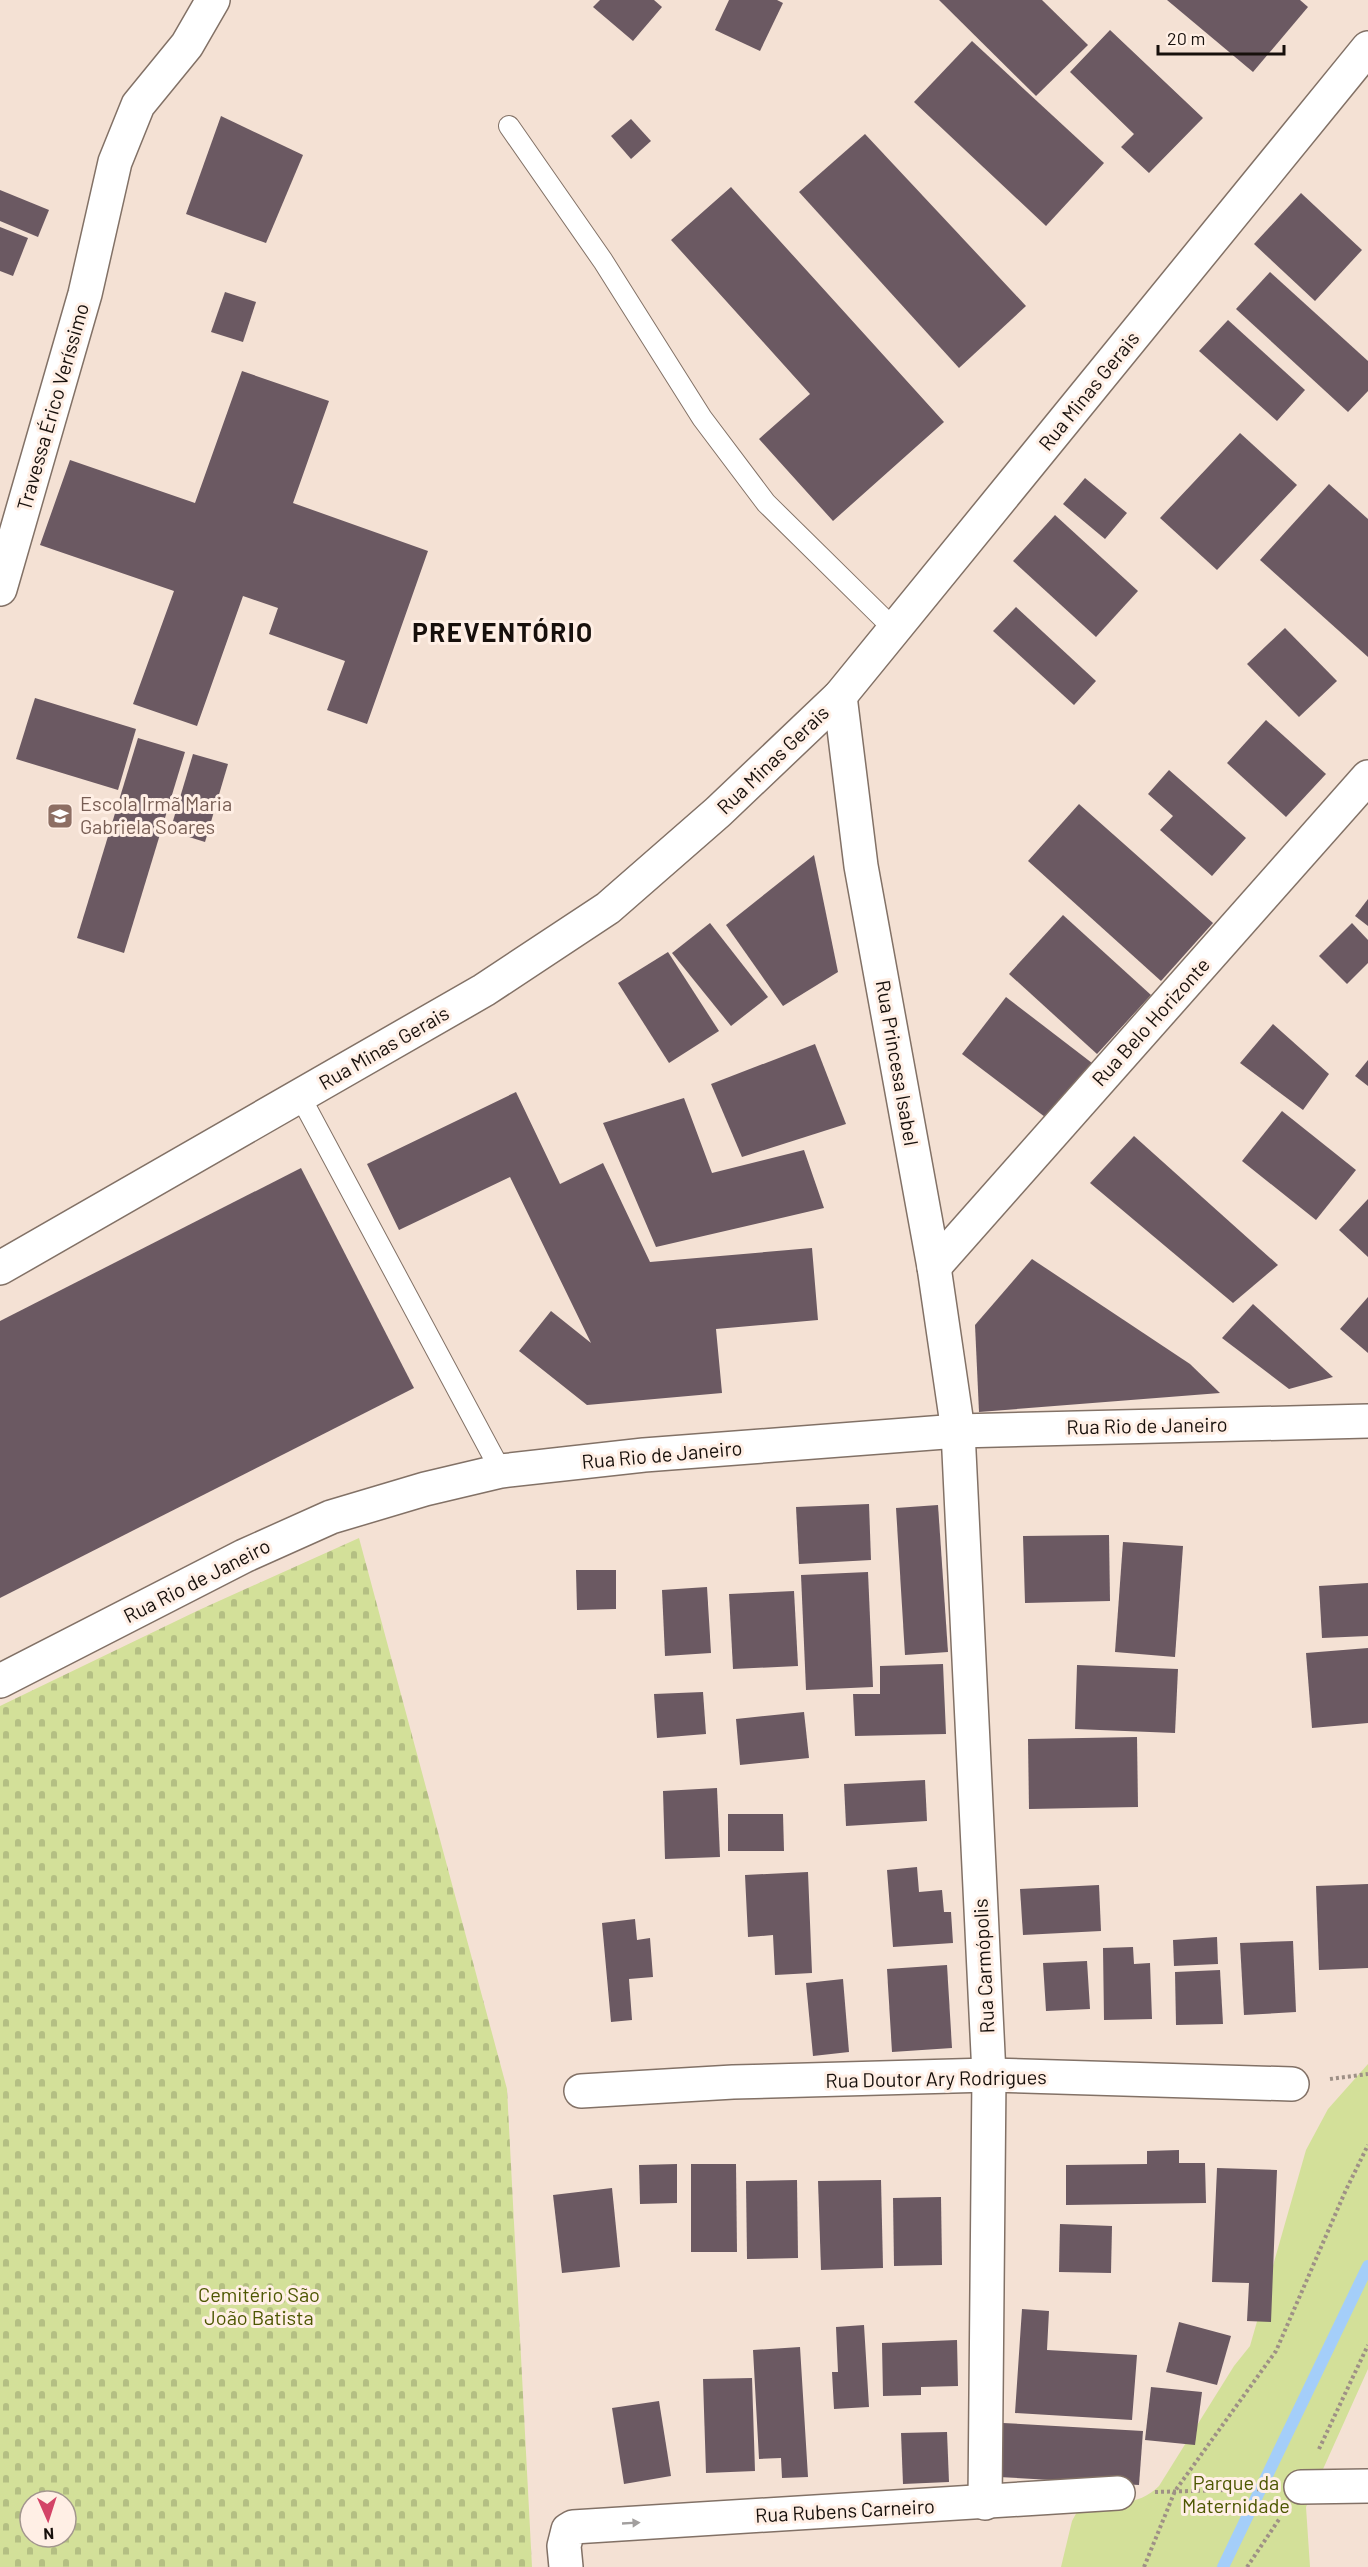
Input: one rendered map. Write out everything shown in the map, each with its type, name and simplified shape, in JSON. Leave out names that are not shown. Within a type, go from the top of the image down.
[{"type":"street","name":"Travessa Érico Veríssimo","points":[[0,589],[85,294],[115,162],[138,105],[187,45],[213,0]]},
{"type":"street","name":"Rua Minas Gerais","points":[[0,1268],[484,990],[608,908],[718,812],[840,696],[1368,48]]},
{"type":"street","name":"Rua Princesa Isabel","points":[[840,696],[861,866],[934,1267],[958,1431]]},
{"type":"street","name":"Rua Belo Horizonte","points":[[934,1267],[1368,777]]},
{"type":"street","name":"Rua Rio de Janeiro","points":[[0,1681],[244,1556],[331,1517],[425,1489],[501,1471],[644,1455],[958,1431],[1368,1421]]},
{"type":"street","name":"Rua Carmópolis","points":[[958,1431],[989,2075],[985,2503]]},
{"type":"street","name":"Rua Doutor Ary Rodrigues","points":[[581,2091],[734,2082],[989,2075],[1292,2084]]},
{"type":"street","points":[[1285,2488],[1368,2486]]},
{"type":"street","name":"Rua Rubens Carneiro","points":[[566,2567],[564,2546],[568,2530],[573,2527],[1118,2493]]},
{"type":"lane","points":[[509,126],[603,261],[702,418],[766,503],[895,630]]},
{"type":"lane","points":[[300,1096],[501,1471]]},
{"type":"path","points":[[1144,2567],[1175,2491],[1276,2351],[1345,2192],[1368,2145]]},
{"type":"path","points":[[1175,2491],[1285,2488]]},
{"type":"green space","name":"Cemitério São João Batista","points":[[359,1538],[507,2089],[532,2567],[0,2567],[0,1706],[199,1610]]},
{"type":"green space","name":"Parque da Maternidade","points":[[1368,2064],[1368,2369],[1306,2507],[1310,2567],[1061,2567],[1072,2521],[1078,2510],[1132,2501],[1151,2493],[1159,2486],[1234,2366],[1250,2346],[1306,2150],[1328,2109]]},
{"type":"building","points":[[600,0],[654,0],[662,7],[633,41],[593,7]]},
{"type":"building","points":[[729,0],[777,0],[783,3],[760,51],[715,30]]},
{"type":"building","points":[[939,0],[1042,0],[1088,45],[1036,96]]},
{"type":"building","points":[[1167,0],[1300,0],[1308,7],[1253,72]]},
{"type":"building","points":[[1110,30],[1203,118],[1149,173],[1121,147],[1134,134],[1070,72]]},
{"type":"building","points":[[972,41],[1104,163],[1046,226],[914,102]]},
{"type":"building","points":[[221,116],[303,155],[266,243],[186,214]]},
{"type":"building","points":[[631,119],[651,141],[631,159],[611,136]]},
{"type":"building","points":[[865,134],[1026,306],[959,368],[799,192]]},
{"type":"building","points":[[731,187],[944,422],[833,521],[759,439],[810,394],[671,240]]},
{"type":"building","points":[[0,190],[49,210],[38,237],[0,221]]},
{"type":"building","points":[[1301,193],[1362,250],[1315,301],[1254,244]]},
{"type":"building","points":[[0,227],[28,238],[13,276],[0,271]]},
{"type":"building","points":[[1270,272],[1368,361],[1368,391],[1348,412],[1236,309]]},
{"type":"building","points":[[225,292],[256,302],[243,342],[211,332]]},
{"type":"building","points":[[1228,320],[1305,390],[1277,421],[1199,351]]},
{"type":"building","points":[[242,371],[329,401],[293,503],[428,551],[367,724],[327,710],[345,661],[269,634],[278,608],[243,596],[197,726],[133,704],[174,591],[40,545],[70,460],[195,503]]},
{"type":"building","points":[[1240,433],[1297,485],[1217,570],[1160,518]]},
{"type":"building","points":[[1085,478],[1127,513],[1105,539],[1063,504]]},
{"type":"building","points":[[1329,484],[1368,519],[1368,657],[1260,560]]},
{"type":"building","points":[[1055,515],[1138,591],[1096,637],[1013,561]]},
{"type":"building","points":[[1016,607],[1096,681],[1074,705],[993,631]]},
{"type":"building","points":[[1285,628],[1337,681],[1299,717],[1247,664]]},
{"type":"building","points":[[35,698],[136,729],[118,790],[16,759]]},
{"type":"building","points":[[1266,720],[1326,774],[1286,817],[1227,763]]},
{"type":"building","points":[[138,738],[185,752],[124,953],[77,938]]},
{"type":"building","points":[[193,754],[228,764],[205,842],[170,831]]},
{"type":"building","points":[[1169,770],[1246,838],[1212,876],[1160,830],[1173,816],[1148,794]]},
{"type":"building","points":[[1079,804],[1213,923],[1161,981],[1028,861]]},
{"type":"building","points":[[814,855],[838,972],[783,1006],[726,925]]},
{"type":"building","points":[[1368,899],[1368,926],[1355,916]]},
{"type":"building","points":[[1063,915],[1151,995],[1097,1054],[1009,974]]},
{"type":"building","points":[[710,923],[768,997],[731,1026],[672,953]]},
{"type":"building","points":[[1352,923],[1368,940],[1368,963],[1347,984],[1319,956]]},
{"type":"building","points":[[668,952],[719,1031],[669,1063],[618,983]]},
{"type":"building","points":[[1006,997],[1092,1063],[1049,1120],[962,1054]]},
{"type":"building","points":[[1273,1024],[1329,1074],[1303,1110],[1240,1063]]},
{"type":"building","points":[[815,1044],[846,1124],[742,1157],[711,1084]]},
{"type":"building","points":[[1368,1060],[1368,1086],[1355,1076]]},
{"type":"building","points":[[516,1092],[560,1184],[603,1163],[650,1262],[812,1248],[818,1320],[716,1329],[722,1393],[587,1405],[519,1351],[551,1311],[591,1343],[510,1177],[399,1230],[367,1164]]},
{"type":"building","points":[[684,1098],[712,1173],[804,1150],[824,1208],[656,1247],[603,1123]]},
{"type":"building","points":[[1282,1111],[1356,1170],[1316,1220],[1242,1161]]},
{"type":"building","points":[[1134,1136],[1278,1265],[1233,1303],[1090,1183]]},
{"type":"building","points":[[301,1168],[414,1388],[0,1598],[0,1321]]},
{"type":"building","points":[[1368,1199],[1368,1257],[1339,1230]]},
{"type":"building","points":[[1032,1259],[1190,1364],[1220,1393],[979,1412],[975,1325]]},
{"type":"building","points":[[1368,1297],[1368,1353],[1340,1329]]},
{"type":"building","points":[[1253,1304],[1333,1377],[1289,1389],[1222,1338]]},
{"type":"building","points":[[869,1504],[871,1560],[799,1564],[796,1507]]},
{"type":"building","points":[[938,1505],[948,1652],[905,1655],[896,1508]]},
{"type":"building","points":[[1109,1535],[1110,1601],[1025,1603],[1023,1536]]},
{"type":"building","points":[[1123,1542],[1183,1546],[1175,1657],[1115,1652]]},
{"type":"building","points":[[576,1570],[616,1570],[616,1609],[577,1610]]},
{"type":"building","points":[[868,1572],[873,1687],[806,1690],[801,1575]]},
{"type":"building","points":[[1368,1583],[1368,1636],[1322,1638],[1319,1586]]},
{"type":"building","points":[[707,1587],[711,1653],[665,1656],[662,1590]]},
{"type":"building","points":[[794,1591],[798,1666],[733,1669],[729,1594]]},
{"type":"building","points":[[1368,1648],[1368,1723],[1312,1728],[1306,1653]]},
{"type":"building","points":[[943,1664],[946,1734],[855,1736],[853,1694],[880,1694],[880,1666]]},
{"type":"building","points":[[1077,1665],[1178,1669],[1175,1733],[1075,1729]]},
{"type":"building","points":[[703,1692],[706,1734],[657,1738],[654,1694]]},
{"type":"building","points":[[804,1712],[809,1758],[740,1765],[736,1719]]},
{"type":"building","points":[[1137,1737],[1138,1807],[1029,1809],[1028,1739]]},
{"type":"building","points":[[925,1780],[927,1821],[846,1826],[844,1784]]},
{"type":"building","points":[[717,1788],[720,1857],[665,1859],[663,1791]]},
{"type":"building","points":[[728,1814],[783,1814],[784,1851],[728,1851]]},
{"type":"building","points":[[917,1867],[919,1892],[942,1890],[944,1912],[951,1912],[953,1943],[893,1947],[887,1870]]},
{"type":"building","points":[[808,1872],[812,1973],[775,1975],[773,1935],[748,1937],[745,1875]]},
{"type":"building","points":[[1368,1884],[1368,1968],[1319,1970],[1316,1886]]},
{"type":"building","points":[[1099,1885],[1101,1931],[1023,1935],[1020,1889]]},
{"type":"building","points":[[635,1919],[637,1940],[650,1938],[653,1977],[629,1979],[632,2020],[611,2022],[602,1923]]},
{"type":"building","points":[[1217,1937],[1218,1964],[1174,1966],[1173,1940]]},
{"type":"building","points":[[1293,1941],[1296,2012],[1244,2015],[1240,1943]]},
{"type":"building","points":[[1133,1947],[1134,1964],[1150,1963],[1152,2019],[1104,2020],[1103,1948]]},
{"type":"building","points":[[1087,1961],[1090,2009],[1046,2011],[1043,1963]]},
{"type":"building","points":[[947,1965],[952,2048],[892,2052],[887,1969]]},
{"type":"building","points":[[1220,1970],[1223,2024],[1176,2025],[1175,1972]]},
{"type":"building","points":[[843,1979],[849,2052],[813,2056],[806,1983]]},
{"type":"building","points":[[1179,2150],[1179,2163],[1205,2163],[1206,2203],[1066,2205],[1066,2165],[1147,2164],[1147,2151]]},
{"type":"building","points":[[677,2164],[677,2203],[640,2204],[639,2165]]},
{"type":"building","points":[[691,2164],[736,2164],[737,2252],[691,2252]]},
{"type":"building","points":[[1217,2168],[1277,2170],[1271,2322],[1247,2321],[1249,2283],[1212,2282]]},
{"type":"building","points":[[797,2180],[798,2258],[747,2259],[746,2181]]},
{"type":"building","points":[[881,2180],[883,2268],[821,2270],[818,2181]]},
{"type":"building","points":[[612,2188],[620,2267],[562,2273],[553,2195]]},
{"type":"building","points":[[941,2197],[942,2265],[894,2266],[893,2198]]},
{"type":"building","points":[[1060,2224],[1112,2226],[1111,2273],[1059,2272]]},
{"type":"building","points":[[1022,2309],[1049,2311],[1047,2350],[1137,2355],[1132,2420],[1015,2413]]},
{"type":"building","points":[[1179,2322],[1231,2336],[1217,2385],[1166,2372]]},
{"type":"building","points":[[864,2325],[869,2407],[834,2409],[832,2372],[838,2372],[836,2327]]},
{"type":"building","points":[[957,2340],[958,2386],[921,2387],[921,2395],[883,2396],[882,2343]]},
{"type":"building","points":[[800,2347],[808,2477],[782,2478],[781,2458],[759,2459],[753,2350]]},
{"type":"building","points":[[752,2378],[755,2471],[706,2473],[703,2379]]},
{"type":"building","points":[[1151,2387],[1202,2392],[1195,2445],[1145,2440]]},
{"type":"building","points":[[659,2401],[671,2476],[624,2484],[612,2408]]},
{"type":"building","points":[[1003,2423],[1143,2431],[1139,2485],[999,2477]]},
{"type":"building","points":[[947,2432],[949,2482],[903,2484],[901,2433]]},
{"type":"waterway","points":[[1223,2567],[1368,2266]]},
{"type":"place","name":"Escola Irmã Maria Gabriela Soares","points":[[60,816]]},
{"type":"district","name":"PREVENTÓRIO","points":[[503,633]]}]
